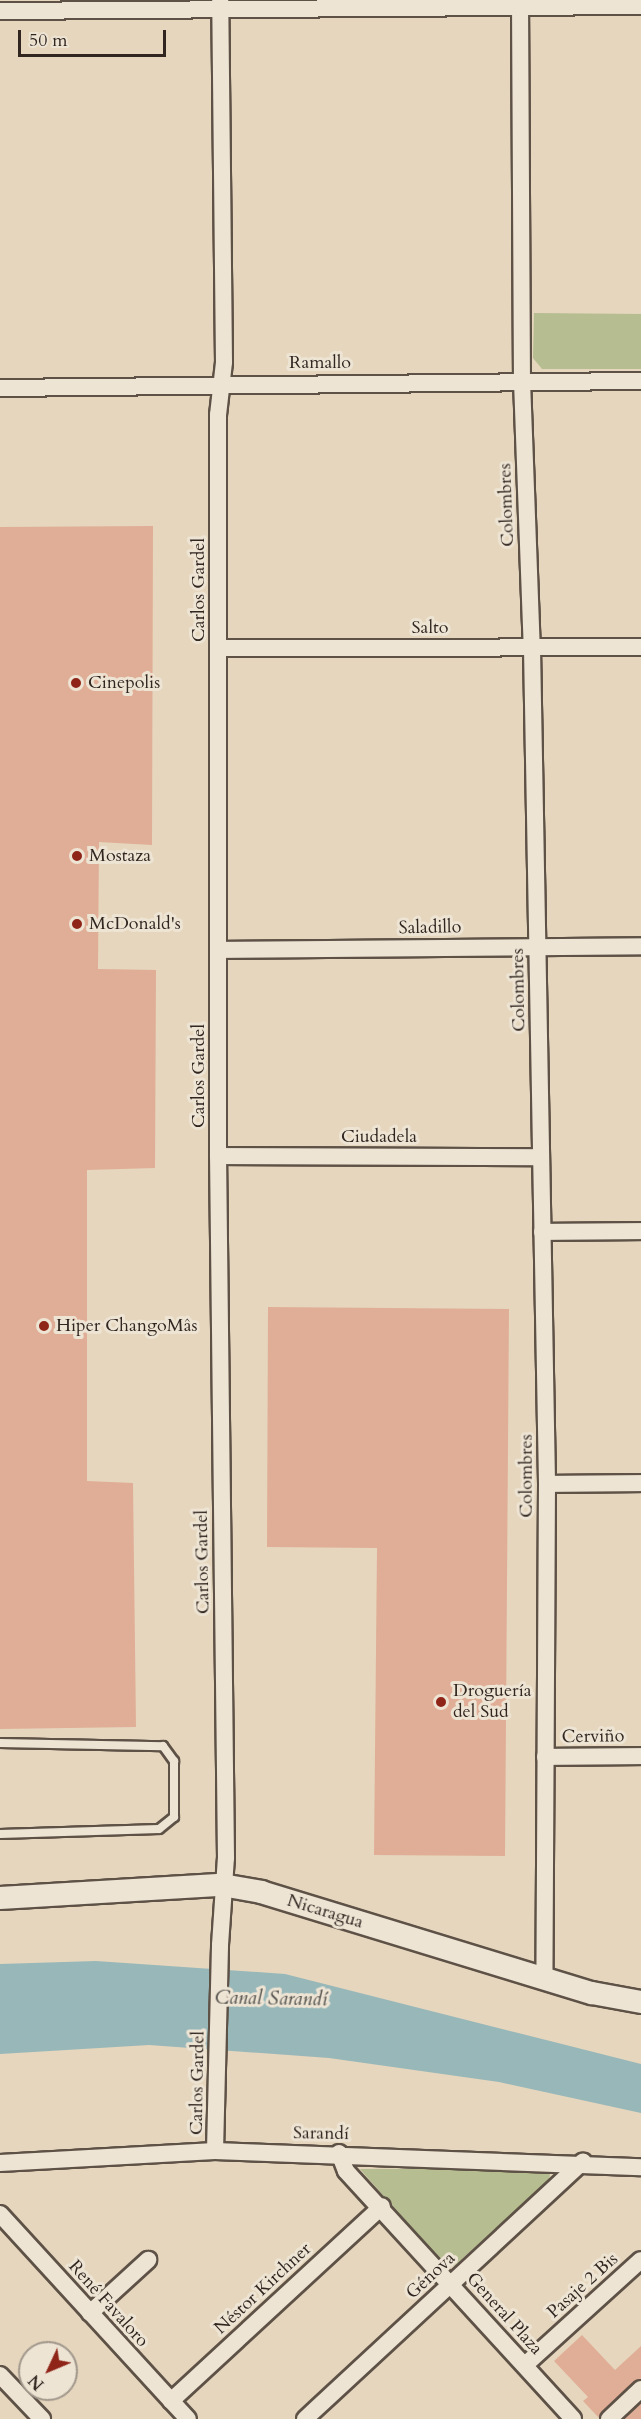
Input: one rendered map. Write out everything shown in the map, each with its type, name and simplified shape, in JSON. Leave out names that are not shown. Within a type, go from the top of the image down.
[{"type":"main road","name":"Nicaragua","points":[[0,1898],[222,1885],[261,1892],[544,1979],[641,2002]]},
{"type":"street","points":[[0,11],[220,4],[641,6]]},
{"type":"street","name":"Carlos Gardel","points":[[216,2151],[219,1945],[222,1885],[226,1858],[218,1156],[218,415],[223,384],[220,4]]},
{"type":"street","name":"Colombres","points":[[520,4],[522,381],[532,648],[547,1484],[544,1979]]},
{"type":"street","name":"Ramallo","points":[[0,388],[641,381]]},
{"type":"street","name":"Salto","points":[[219,648],[641,647]]},
{"type":"street","name":"Saladillo","points":[[219,950],[641,946]]},
{"type":"street","name":"Ciudadela","points":[[218,1156],[540,1157]]},
{"type":"street","points":[[542,1232],[641,1231]]},
{"type":"street","points":[[547,1484],[641,1483]]},
{"type":"street","name":"Cerviño","points":[[545,1757],[641,1756]]},
{"type":"street","name":"Sarandí","points":[[4,2166],[216,2151],[583,2162],[641,2167]]},
{"type":"street","name":"General Plaza","points":[[339,2153],[346,2171],[382,2206],[573,2419]]},
{"type":"street","name":"Génova","points":[[305,2419],[583,2162]]},
{"type":"street","name":"Néstor Kirchner","points":[[171,2401],[382,2206]]},
{"type":"street","name":"René Favaloro","points":[[0,2214],[188,2419]]},
{"type":"street","points":[[90,2313],[148,2260]]},
{"type":"street","name":"Pasaje 2 Bis","points":[[525,2365],[641,2260]]},
{"type":"street","points":[[0,2375],[42,2419]]},
{"type":"street","points":[[609,2419],[641,2389]]},
{"type":"lane","points":[[0,1743],[163,1746],[174,1761],[174,1817],[159,1829],[0,1834]]},
{"type":"green space","points":[[534,313],[641,314],[641,369],[542,369],[533,358]]},
{"type":"green space","points":[[540,2168],[550,2174],[549,2180],[454,2266],[444,2265],[360,2169]]},
{"type":"water","name":"Canal Sarandí","points":[[96,1961],[285,1974],[641,2064],[641,2113],[499,2082],[329,2058],[149,2045],[0,2054],[0,1964]]},
{"type":"building","name":"Hiper ChangoMâs","points":[[153,526],[152,845],[99,842],[98,969],[156,970],[155,1168],[87,1170],[87,1481],[133,1483],[136,1727],[0,1729],[0,527]]},
{"type":"building","name":"Droguería del Sud","points":[[268,1307],[509,1309],[505,1856],[374,1855],[377,1548],[267,1547]]},
{"type":"building","points":[[582,2335],[615,2370],[641,2346],[641,2379],[599,2418],[583,2401],[588,2397],[554,2361]]},
{"type":"building","points":[[641,2403],[641,2419],[624,2419]]},
{"type":"place","name":"Cinepolis","points":[[76,683]]},
{"type":"place","name":"Mostaza","points":[[77,856]]},
{"type":"place","name":"McDonald's","points":[[77,924]]},
{"type":"place","name":"Hiper ChangoMâs","points":[[44,1326]]},
{"type":"place","name":"Droguería del Sud","points":[[441,1702]]}]
